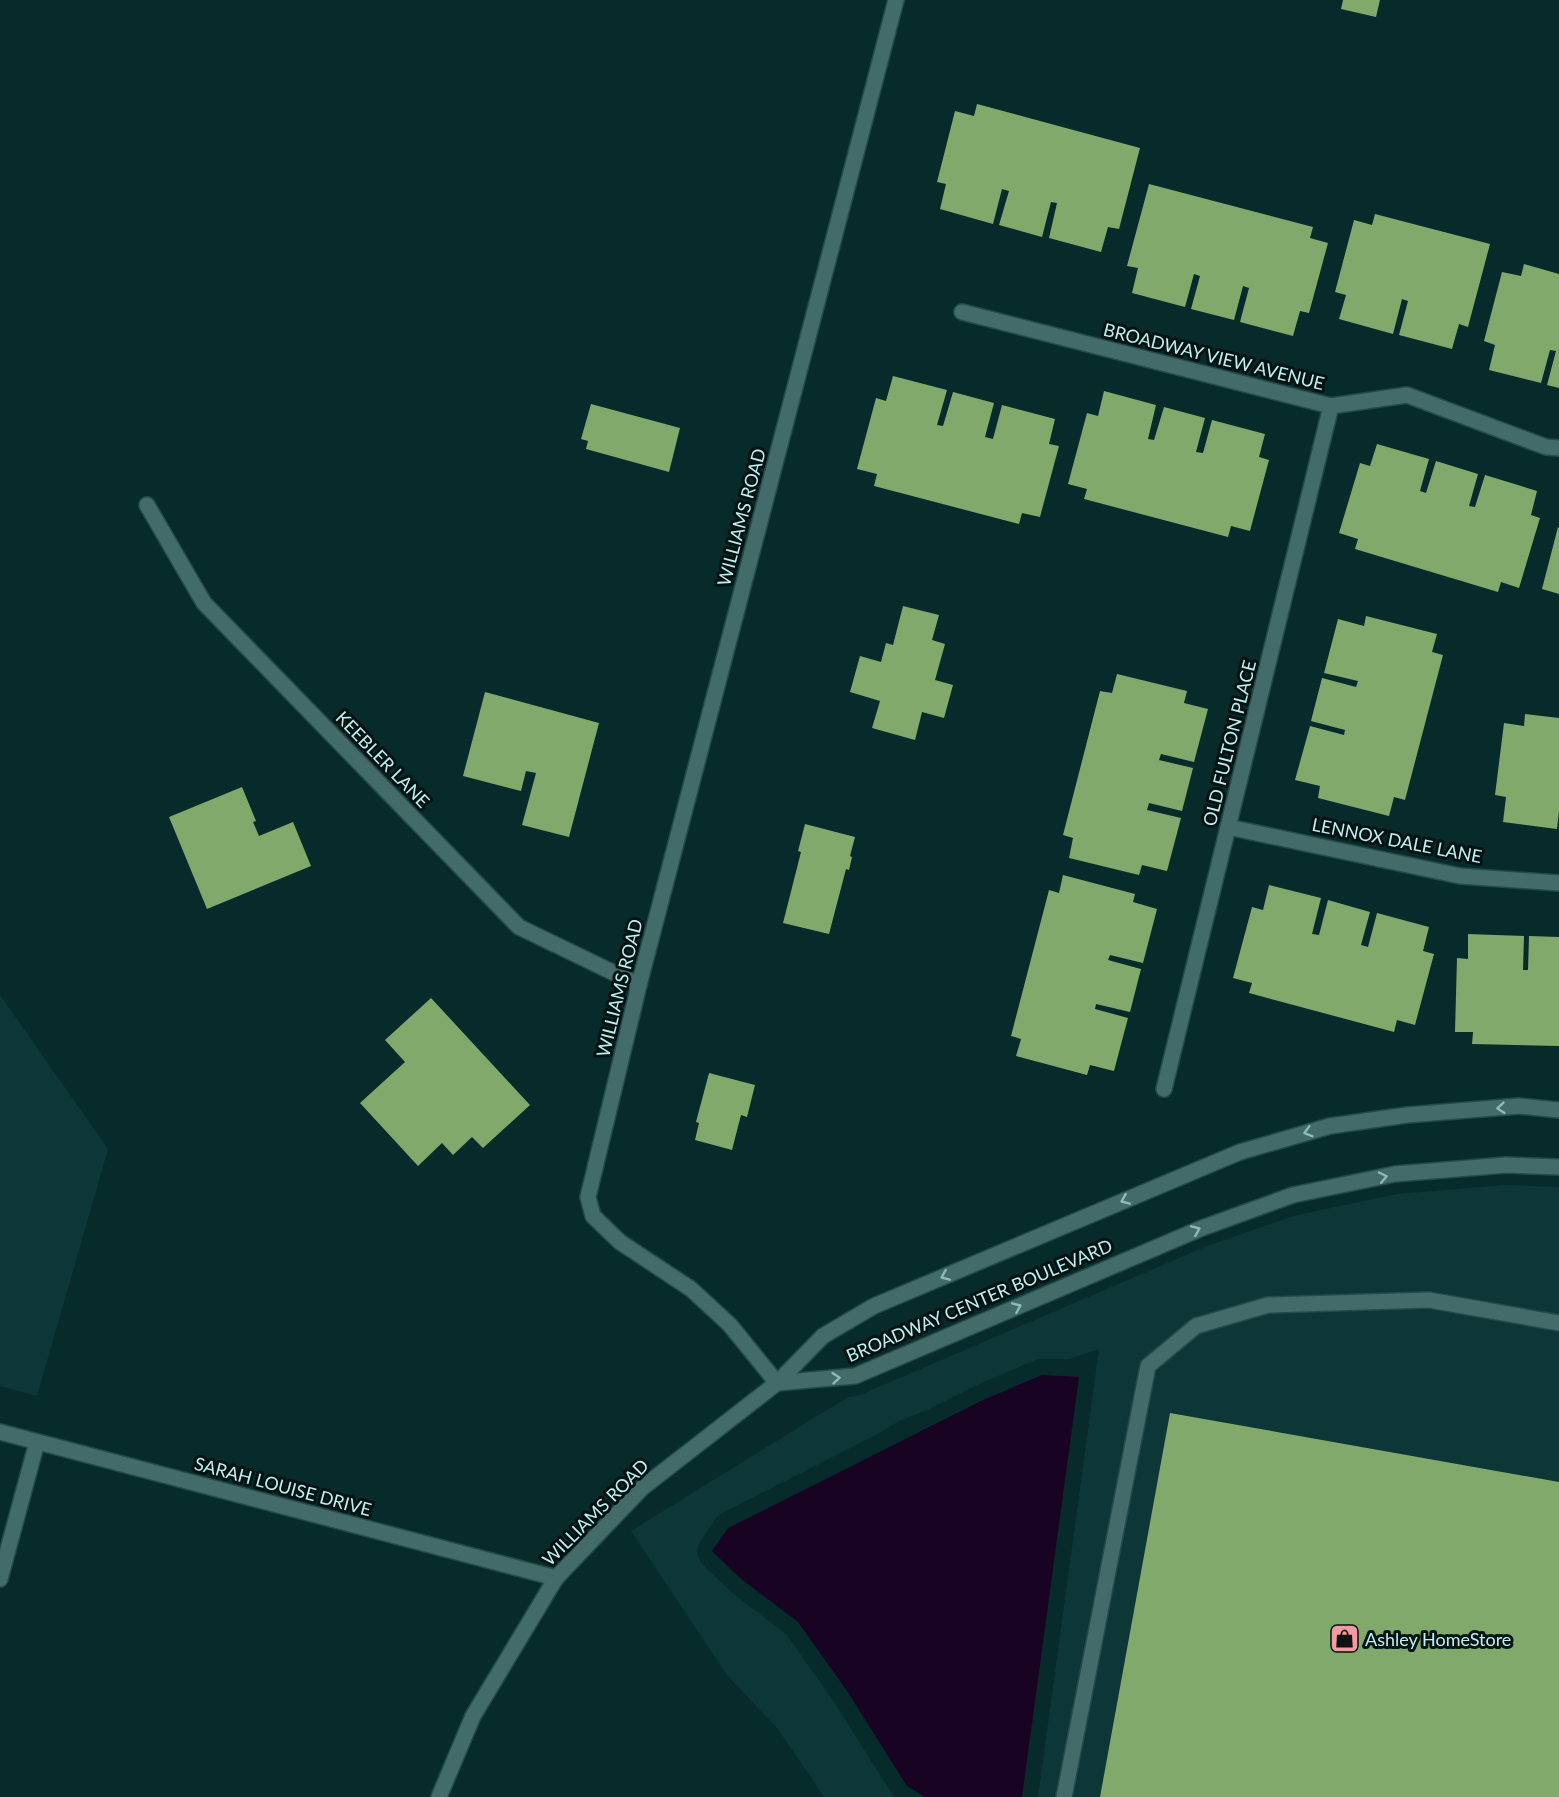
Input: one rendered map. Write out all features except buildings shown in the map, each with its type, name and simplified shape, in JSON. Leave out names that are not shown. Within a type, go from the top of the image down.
[{"type":"street","name":"WILLIAMS ROAD","points":[[439,1797],[473,1716],[555,1578],[642,1488],[777,1383],[730,1324],[691,1289],[620,1242],[593,1216],[588,1197],[639,985],[896,0]]},
{"type":"street","name":"BROADWAY VIEW AVENUE","points":[[962,312],[1331,406],[1407,395],[1546,447],[1559,448]]},
{"type":"street","name":"OLD FULTON PLACE","points":[[1164,1089],[1331,406]]},
{"type":"street","name":"KEEBLER LANE","points":[[147,505],[204,603],[519,927],[639,985]]},
{"type":"street","name":"LENNOX DALE LANE","points":[[1228,827],[1460,876],[1559,883]]},
{"type":"street","name":"BROADWAY CENTER BOULEVARD","points":[[777,1383],[823,1336],[874,1306],[1240,1152],[1330,1126],[1407,1115],[1519,1106],[1559,1110]]},
{"type":"street","name":"BROADWAY CENTER BOULEVARD","points":[[777,1383],[855,1376],[1202,1228],[1293,1196],[1395,1174],[1506,1165],[1559,1167]]},
{"type":"street","points":[[1064,1797],[1148,1366],[1196,1326],[1268,1305],[1430,1300],[1559,1323]]},
{"type":"street","name":"SARAH LOUISE DRIVE","points":[[0,1432],[555,1578]]},
{"type":"street","points":[[0,1579],[37,1442]]},
{"type":"shaded area","points":[[0,995],[108,1149],[37,1396],[0,1386]]},
{"type":"shaded area","points":[[1506,1185],[1559,1187],[1559,1797],[1038,1797],[1099,1349],[1069,1359],[1038,1359],[901,1420],[722,1513],[698,1545],[697,1555],[702,1564],[730,1591],[787,1635],[834,1702],[894,1797],[824,1797],[778,1729],[727,1675],[631,1531],[848,1397],[860,1395],[1207,1246],[1297,1215],[1397,1194]]},
{"type":"shaded area","points":[[1042,1375],[1079,1377],[1022,1797],[925,1797],[907,1786],[847,1691],[798,1622],[740,1578],[712,1551],[728,1528],[983,1400]]},
{"type":"place","name":"Ashley HomeStore","points":[[1344,1639]]}]
